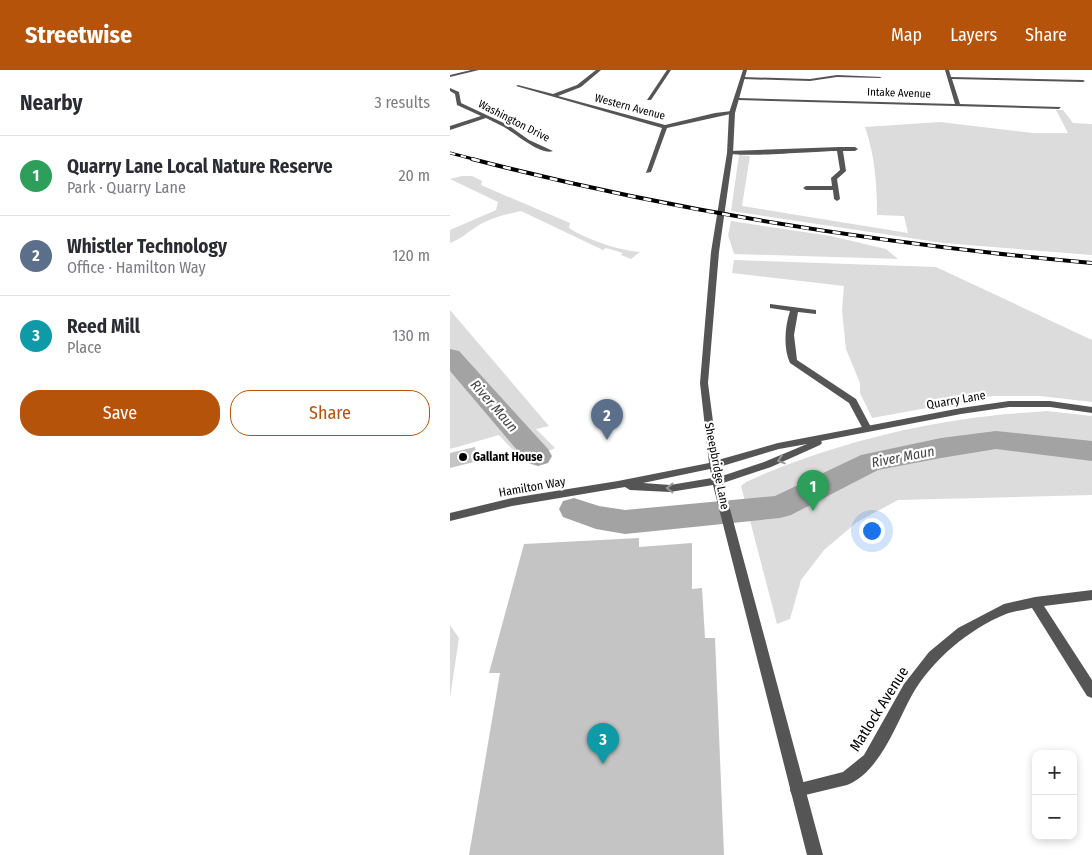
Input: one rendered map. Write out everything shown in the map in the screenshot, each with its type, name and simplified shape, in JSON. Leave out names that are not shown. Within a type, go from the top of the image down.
[{"type":"street","points":[[450,76],[478,70]]},
{"type":"street","points":[[553,96],[579,86],[599,70]]},
{"type":"street","points":[[649,98],[669,70]]},
{"type":"street","name":"Sheepbridge Lane","points":[[745,70],[732,113],[730,153],[714,252],[704,383],[717,480],[814,855]]},
{"type":"street","points":[[947,70],[958,105]]},
{"type":"street","points":[[742,78],[810,80],[836,76],[880,77]]},
{"type":"street","points":[[950,78],[1083,81]]},
{"type":"street","name":"Western Avenue","points":[[518,86],[665,128],[715,115],[732,113]]},
{"type":"street","name":"Washington Drive","points":[[450,89],[457,93],[459,104],[466,109],[506,126],[527,141],[550,151]]},
{"type":"street","points":[[450,98],[457,98]]},
{"type":"street","name":"Intake Avenue","points":[[738,98],[1059,108]]},
{"type":"street","points":[[450,128],[485,117]]},
{"type":"street","points":[[648,172],[665,128]]},
{"type":"street","points":[[837,199],[834,178],[843,170],[840,149]]},
{"type":"street","points":[[730,153],[855,149]]},
{"type":"street","points":[[806,188],[835,188]]},
{"type":"street","points":[[773,306],[813,312]]},
{"type":"street","points":[[795,309],[792,318],[791,353],[793,361],[852,401],[867,429]]},
{"type":"street","name":"Quarry Lane","points":[[714,465],[778,446],[825,439],[867,429],[1008,404],[1050,404],[1092,410]]},
{"type":"street","name":"Quarry Lane","points":[[717,480],[789,458],[825,439]]},
{"type":"street","name":"Hamilton Way","points":[[450,516],[512,502],[618,485],[714,465]]},
{"type":"street","name":"Hamilton Way","points":[[618,485],[674,489],[717,480]]},
{"type":"street","name":"Matlock Avenue","points":[[797,790],[847,778],[869,760],[909,688],[934,656],[962,632],[1004,609],[1035,602],[1092,595]]},
{"type":"street","points":[[1035,602],[1092,692]]},
{"type":"shaded area","points":[[1056,110],[1063,110],[1073,123],[1092,124],[1092,255],[943,243],[731,211],[739,155],[750,156],[742,206],[908,233],[904,216],[877,215],[875,170],[865,127],[940,122],[1033,133],[1068,133]]},
{"type":"shaded area","points":[[472,176],[482,181],[481,185],[570,223],[569,228],[594,240],[612,247],[640,252],[631,259],[621,255],[623,253],[606,248],[603,250],[521,211],[487,221],[450,243],[450,230],[496,210],[498,202],[450,179]]},
{"type":"shaded area","points":[[731,221],[831,236],[886,249],[898,259],[734,254],[728,235]]},
{"type":"shaded area","points":[[734,260],[936,267],[1092,340],[1092,402],[1040,396],[993,396],[872,418],[860,393],[860,383],[846,349],[842,310],[844,286],[732,273]]},
{"type":"shaded area","points":[[450,310],[549,426],[536,429],[555,448],[538,456],[520,458],[499,435],[450,449]]},
{"type":"shaded area","points":[[1047,411],[1092,416],[1092,495],[898,500],[857,522],[824,550],[801,580],[790,619],[777,624],[741,486],[746,482],[803,459],[897,432],[960,420]]},
{"type":"shaded area","points":[[450,625],[459,638],[450,698]]},
{"type":"building","name":"Gallant House","points":[[475,447],[478,461],[450,468],[450,453]]},
{"type":"building","points":[[639,538],[639,547],[692,543],[692,589],[702,588],[705,638],[715,638],[724,855],[469,855],[500,673],[489,673],[524,544]]},
{"type":"waterway","name":"River Maun","points":[[450,356],[538,456]]},
{"type":"waterway","name":"River Maun","points":[[574,509],[596,517],[625,522],[780,507],[871,462],[941,448],[996,440],[1045,444],[1092,451]]},
{"type":"railway","points":[[450,153],[477,160]]},
{"type":"railway","points":[[472,159],[625,195],[780,224],[935,246],[1092,263]]},
{"type":"place","name":"Whistler Technology","points":[[607,440]]},
{"type":"place","name":"Gallant House","points":[[463,457]]},
{"type":"place","name":"Quarry Lane Local Nature Reserve","points":[[813,511]]},
{"type":"place","name":"Reed Mill","points":[[603,764]]}]
